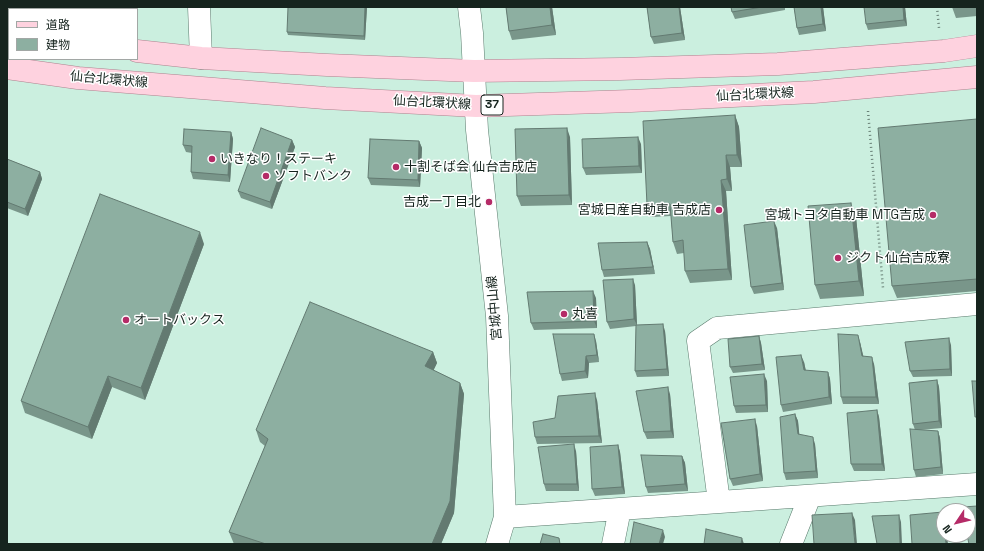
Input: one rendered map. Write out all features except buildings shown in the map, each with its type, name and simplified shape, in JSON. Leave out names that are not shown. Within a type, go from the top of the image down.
[{"type":"main road","points":[[138,51],[201,58],[474,71],[620,69],[778,64],[944,51],[977,46]]},
{"type":"main road","name":"仙台北環状線","points":[[7,68],[78,78],[325,98],[476,106],[639,101],[814,92],[977,77]]},
{"type":"street","points":[[200,7],[201,58]]},
{"type":"street","name":"宮城中山線","points":[[469,7],[472,33],[477,130],[497,316],[505,517],[498,544]]},
{"type":"street","points":[[719,502],[698,341],[717,328],[977,304]]},
{"type":"street","points":[[505,517],[977,484]]},
{"type":"street","points":[[791,544],[810,496]]},
{"type":"street","points":[[613,544],[620,509]]},
{"type":"path","points":[[936,7],[939,28]]},
{"type":"path","points":[[868,108],[885,312]]},
{"type":"place","name":"いきなり！ステーキ","points":[[212,159]]},
{"type":"place","name":"十割そば会 仙台吉成店","points":[[396,167]]},
{"type":"place","name":"ソフトバンク","points":[[266,176]]},
{"type":"place","name":"吉成一丁目北","points":[[489,202]]},
{"type":"place","name":"宮城日産自動車 吉成店","points":[[719,210]]},
{"type":"place","name":"宮城トヨタ自動車 MTG吉成","points":[[933,215]]},
{"type":"place","name":"ジクト仙台吉成寮","points":[[838,258]]},
{"type":"place","name":"丸喜","points":[[564,314]]},
{"type":"place","name":"オートバックス","points":[[126,320]]}]
